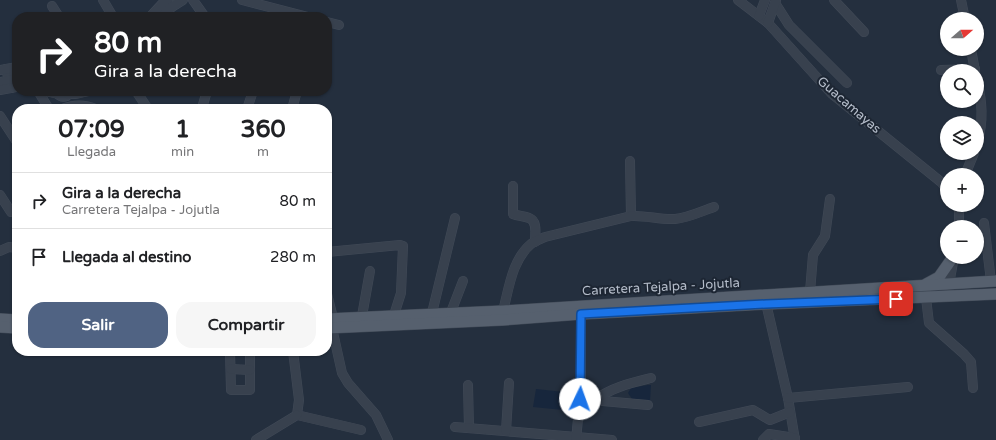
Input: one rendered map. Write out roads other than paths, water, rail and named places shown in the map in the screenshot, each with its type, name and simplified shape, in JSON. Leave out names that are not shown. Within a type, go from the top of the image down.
[{"type":"main road","points":[[923,286],[939,277],[949,264]]},
{"type":"main road","name":"Carretera Tejalpa - Jojutla","points":[[332,323],[362,316],[394,315],[442,315],[502,320],[765,299],[810,292],[994,281]]},
{"type":"main road","name":"Carretera Tejalpa - Jojutla","points":[[332,323],[503,311],[765,299],[926,298],[996,294]]},
{"type":"main road","points":[[0,319],[12,320]]},
{"type":"main road","points":[[0,327],[12,328]]},
{"type":"street","points":[[103,0],[110,12]]},
{"type":"street","points":[[155,12],[168,0]]},
{"type":"street","points":[[166,12],[172,6],[183,0]]},
{"type":"street","points":[[193,0],[201,12]]},
{"type":"street","points":[[242,0],[289,12]]},
{"type":"street","name":"Guacamayas","points":[[738,0],[768,23],[831,93],[940,181]]},
{"type":"street","points":[[759,16],[765,0]]},
{"type":"street","points":[[834,0],[864,32]]},
{"type":"street","points":[[961,0],[964,12]]},
{"type":"street","points":[[768,23],[776,1]]},
{"type":"street","points":[[776,1],[789,25],[847,83]]},
{"type":"street","points":[[52,6],[56,12]]},
{"type":"street","points":[[332,23],[339,25]]},
{"type":"street","points":[[0,90],[11,83],[3,69]]},
{"type":"street","points":[[0,116],[12,134]]},
{"type":"street","points":[[630,161],[631,216]]},
{"type":"street","points":[[513,186],[513,214],[533,220],[535,224],[535,242]]},
{"type":"street","points":[[0,195],[10,212]]},
{"type":"street","points":[[810,292],[813,255],[825,236],[830,199]]},
{"type":"street","points":[[503,311],[512,273],[521,256],[530,245],[545,237],[631,216],[640,215],[678,219],[714,207]]},
{"type":"street","points":[[442,315],[455,218]]},
{"type":"street","points":[[984,223],[994,281]]},
{"type":"street","points":[[332,252],[400,245],[403,246],[401,293],[394,315]]},
{"type":"street","points":[[0,251],[9,247],[12,247]]},
{"type":"street","points":[[949,284],[953,264]]},
{"type":"street","points":[[362,316],[370,271]]},
{"type":"street","points":[[442,315],[463,281]]},
{"type":"street","points":[[926,298],[929,323],[971,362],[973,388]]},
{"type":"street","points":[[763,440],[769,434],[795,439],[788,398],[765,299]]},
{"type":"street","points":[[576,438],[580,399],[581,314]]},
{"type":"street","points":[[332,331],[342,373],[348,383],[376,415],[388,440]]},
{"type":"street","points":[[230,356],[231,390],[250,390],[250,356]]},
{"type":"street","points":[[293,356],[299,400],[297,415]]},
{"type":"street","points":[[230,369],[250,370]]},
{"type":"street","points":[[596,399],[606,392],[624,385],[651,378]]},
{"type":"street","points":[[506,431],[509,383]]},
{"type":"street","points":[[468,385],[469,428]]},
{"type":"street","points":[[788,398],[908,387]]},
{"type":"street","points":[[580,399],[596,399],[648,405]]},
{"type":"street","points":[[699,422],[753,410],[768,420],[790,412]]},
{"type":"street","points":[[256,440],[297,415],[360,430]]},
{"type":"street","points":[[455,427],[612,440]]},
{"type":"water","points":[[651,385],[650,401],[632,399],[628,393],[631,388]]},
{"type":"water","points":[[536,389],[564,392],[563,410],[533,407]]}]
